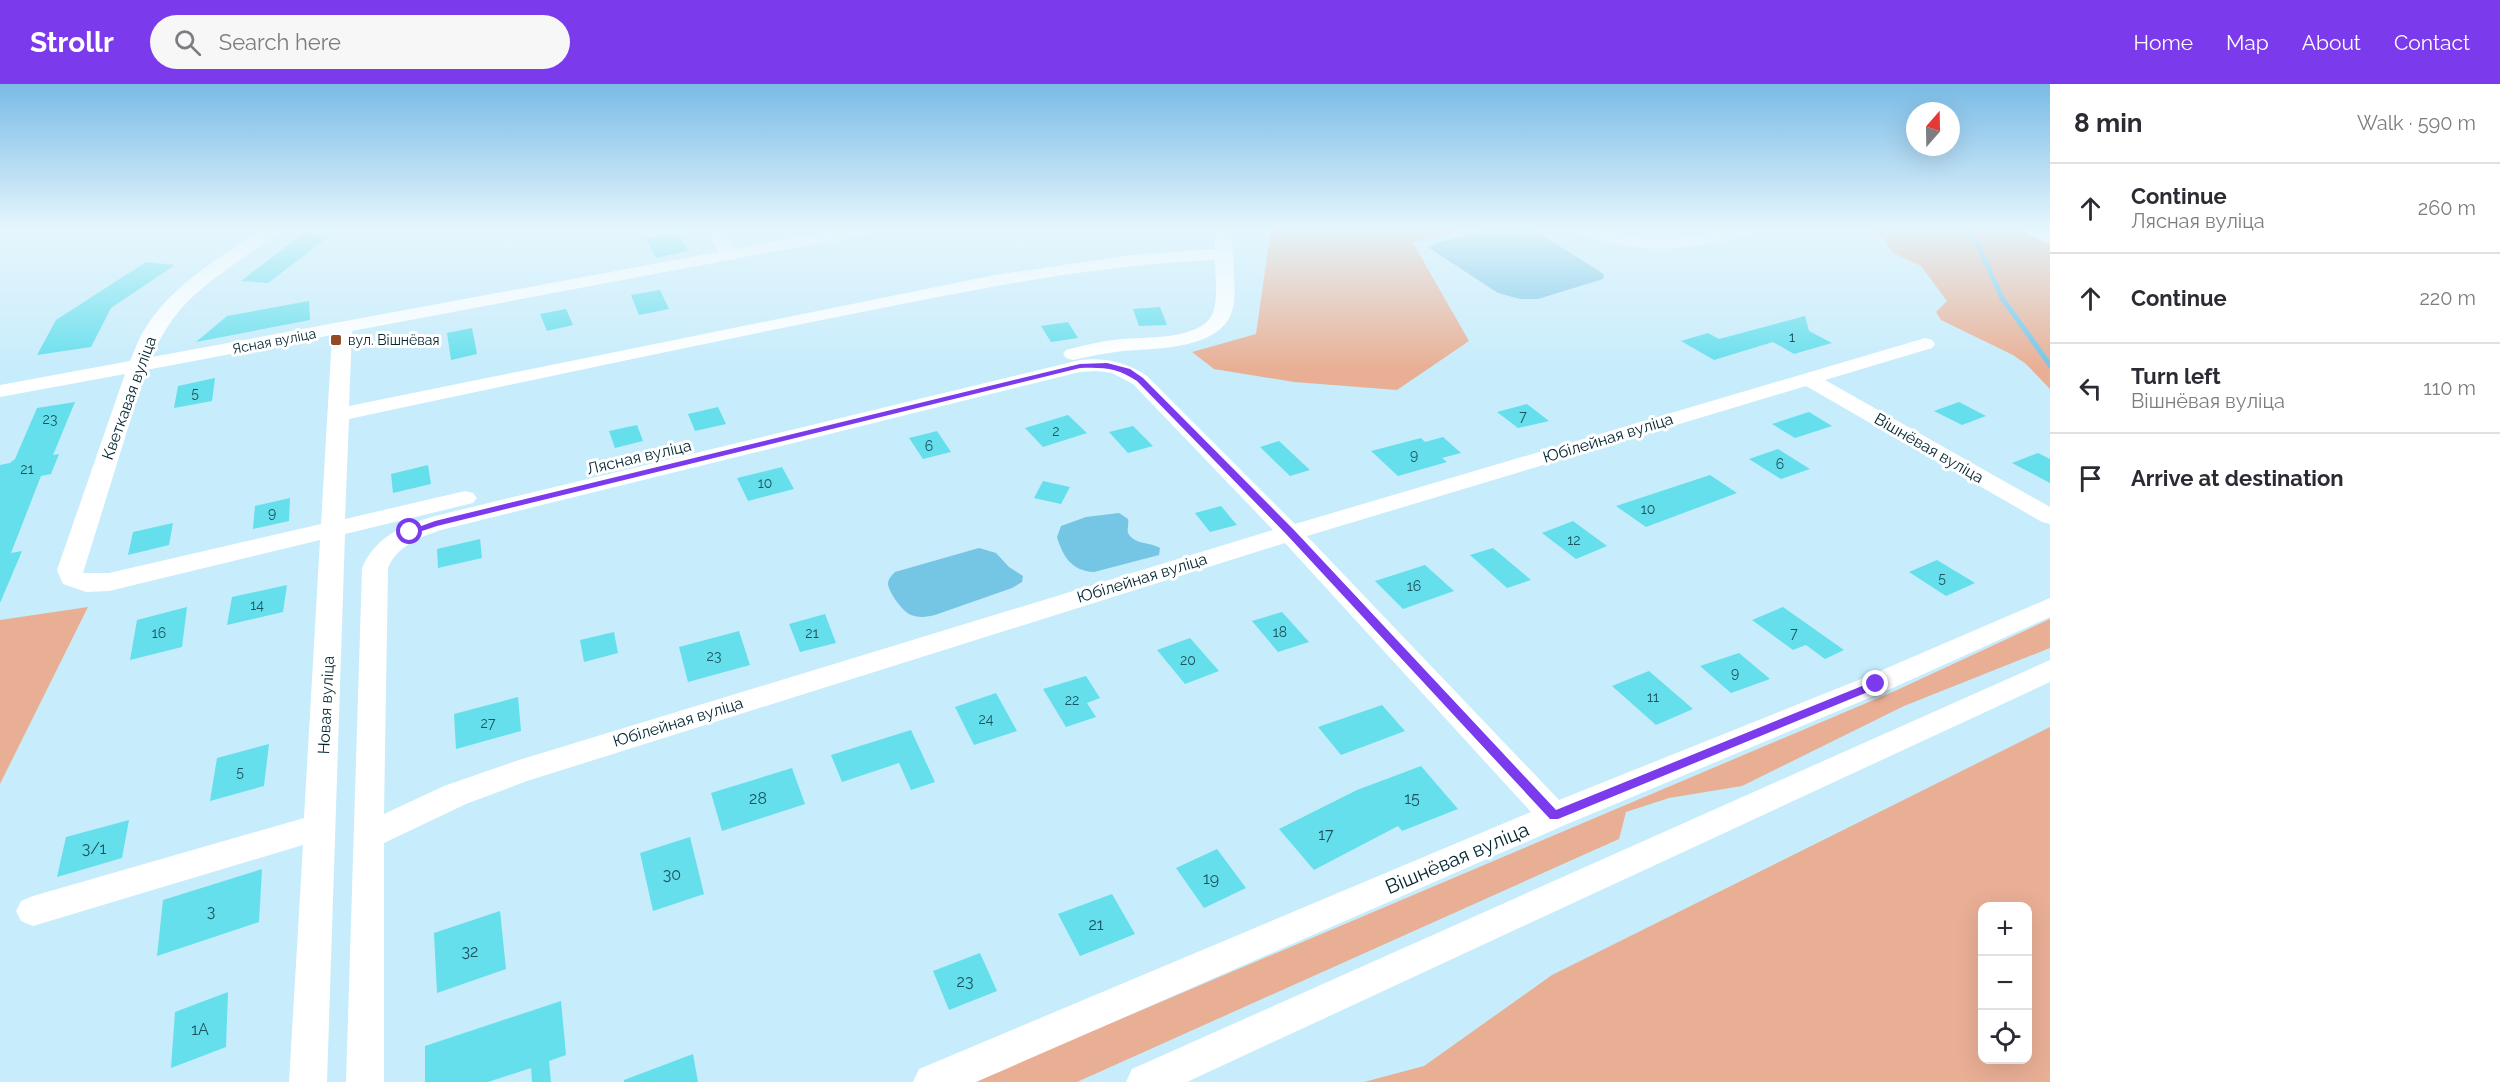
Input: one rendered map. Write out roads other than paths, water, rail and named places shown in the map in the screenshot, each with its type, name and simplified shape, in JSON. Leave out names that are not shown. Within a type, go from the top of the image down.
[{"type":"street","name":"Кветкавая вуліца","points":[[109,582],[96,584],[77,581],[72,578],[70,570],[137,367],[154,329],[182,294],[208,276]]},
{"type":"street","name":"Ясная вуліца","points":[[0,391],[620,276]]},
{"type":"street","points":[[337,416],[771,324],[1024,276]]},
{"type":"street","name":"Лясная вуліца","points":[[109,582],[1087,351],[1181,339],[1206,332],[1223,314],[1222,276]]},
{"type":"street","name":"Новая вуліца","points":[[308,1082],[342,328]]},
{"type":"street","name":"Юбілейная вуліца","points":[[368,836],[454,795],[519,772],[1290,532],[1925,344]]},
{"type":"street","name":"Лясная вуліца","points":[[368,836],[375,568],[383,553],[399,539],[422,528],[446,521],[1080,366],[1097,364],[1117,367],[1140,380],[1290,532],[1554,816]]},
{"type":"street","name":"Вішнёвая вуліца","points":[[1808,379],[2050,517]]},
{"type":"street","name":"Вішнёвая вуліца","points":[[932,1082],[1554,816],[1876,684],[2050,607]]},
{"type":"street","points":[[1145,1082],[2050,670]]},
{"type":"street","points":[[33,911],[320,827]]},
{"type":"street","points":[[365,1082],[368,836]]},
{"type":"water","points":[[1471,276],[1604,276],[1603,279],[1538,299],[1520,299],[1498,293]]},
{"type":"water","points":[[1119,513],[1128,519],[1128,533],[1131,537],[1160,548],[1159,555],[1094,572],[1074,566],[1062,551],[1057,537],[1061,526],[1086,517]]},
{"type":"water","points":[[979,548],[996,553],[1009,567],[1023,576],[1022,582],[1012,588],[926,617],[917,617],[908,613],[900,606],[889,588],[888,582],[895,572]]},
{"type":"waterway","points":[[1992,276],[2002,298],[2050,365]]},
{"type":"place","name":"вул. Вішнёвая","points":[[336,340]]}]
